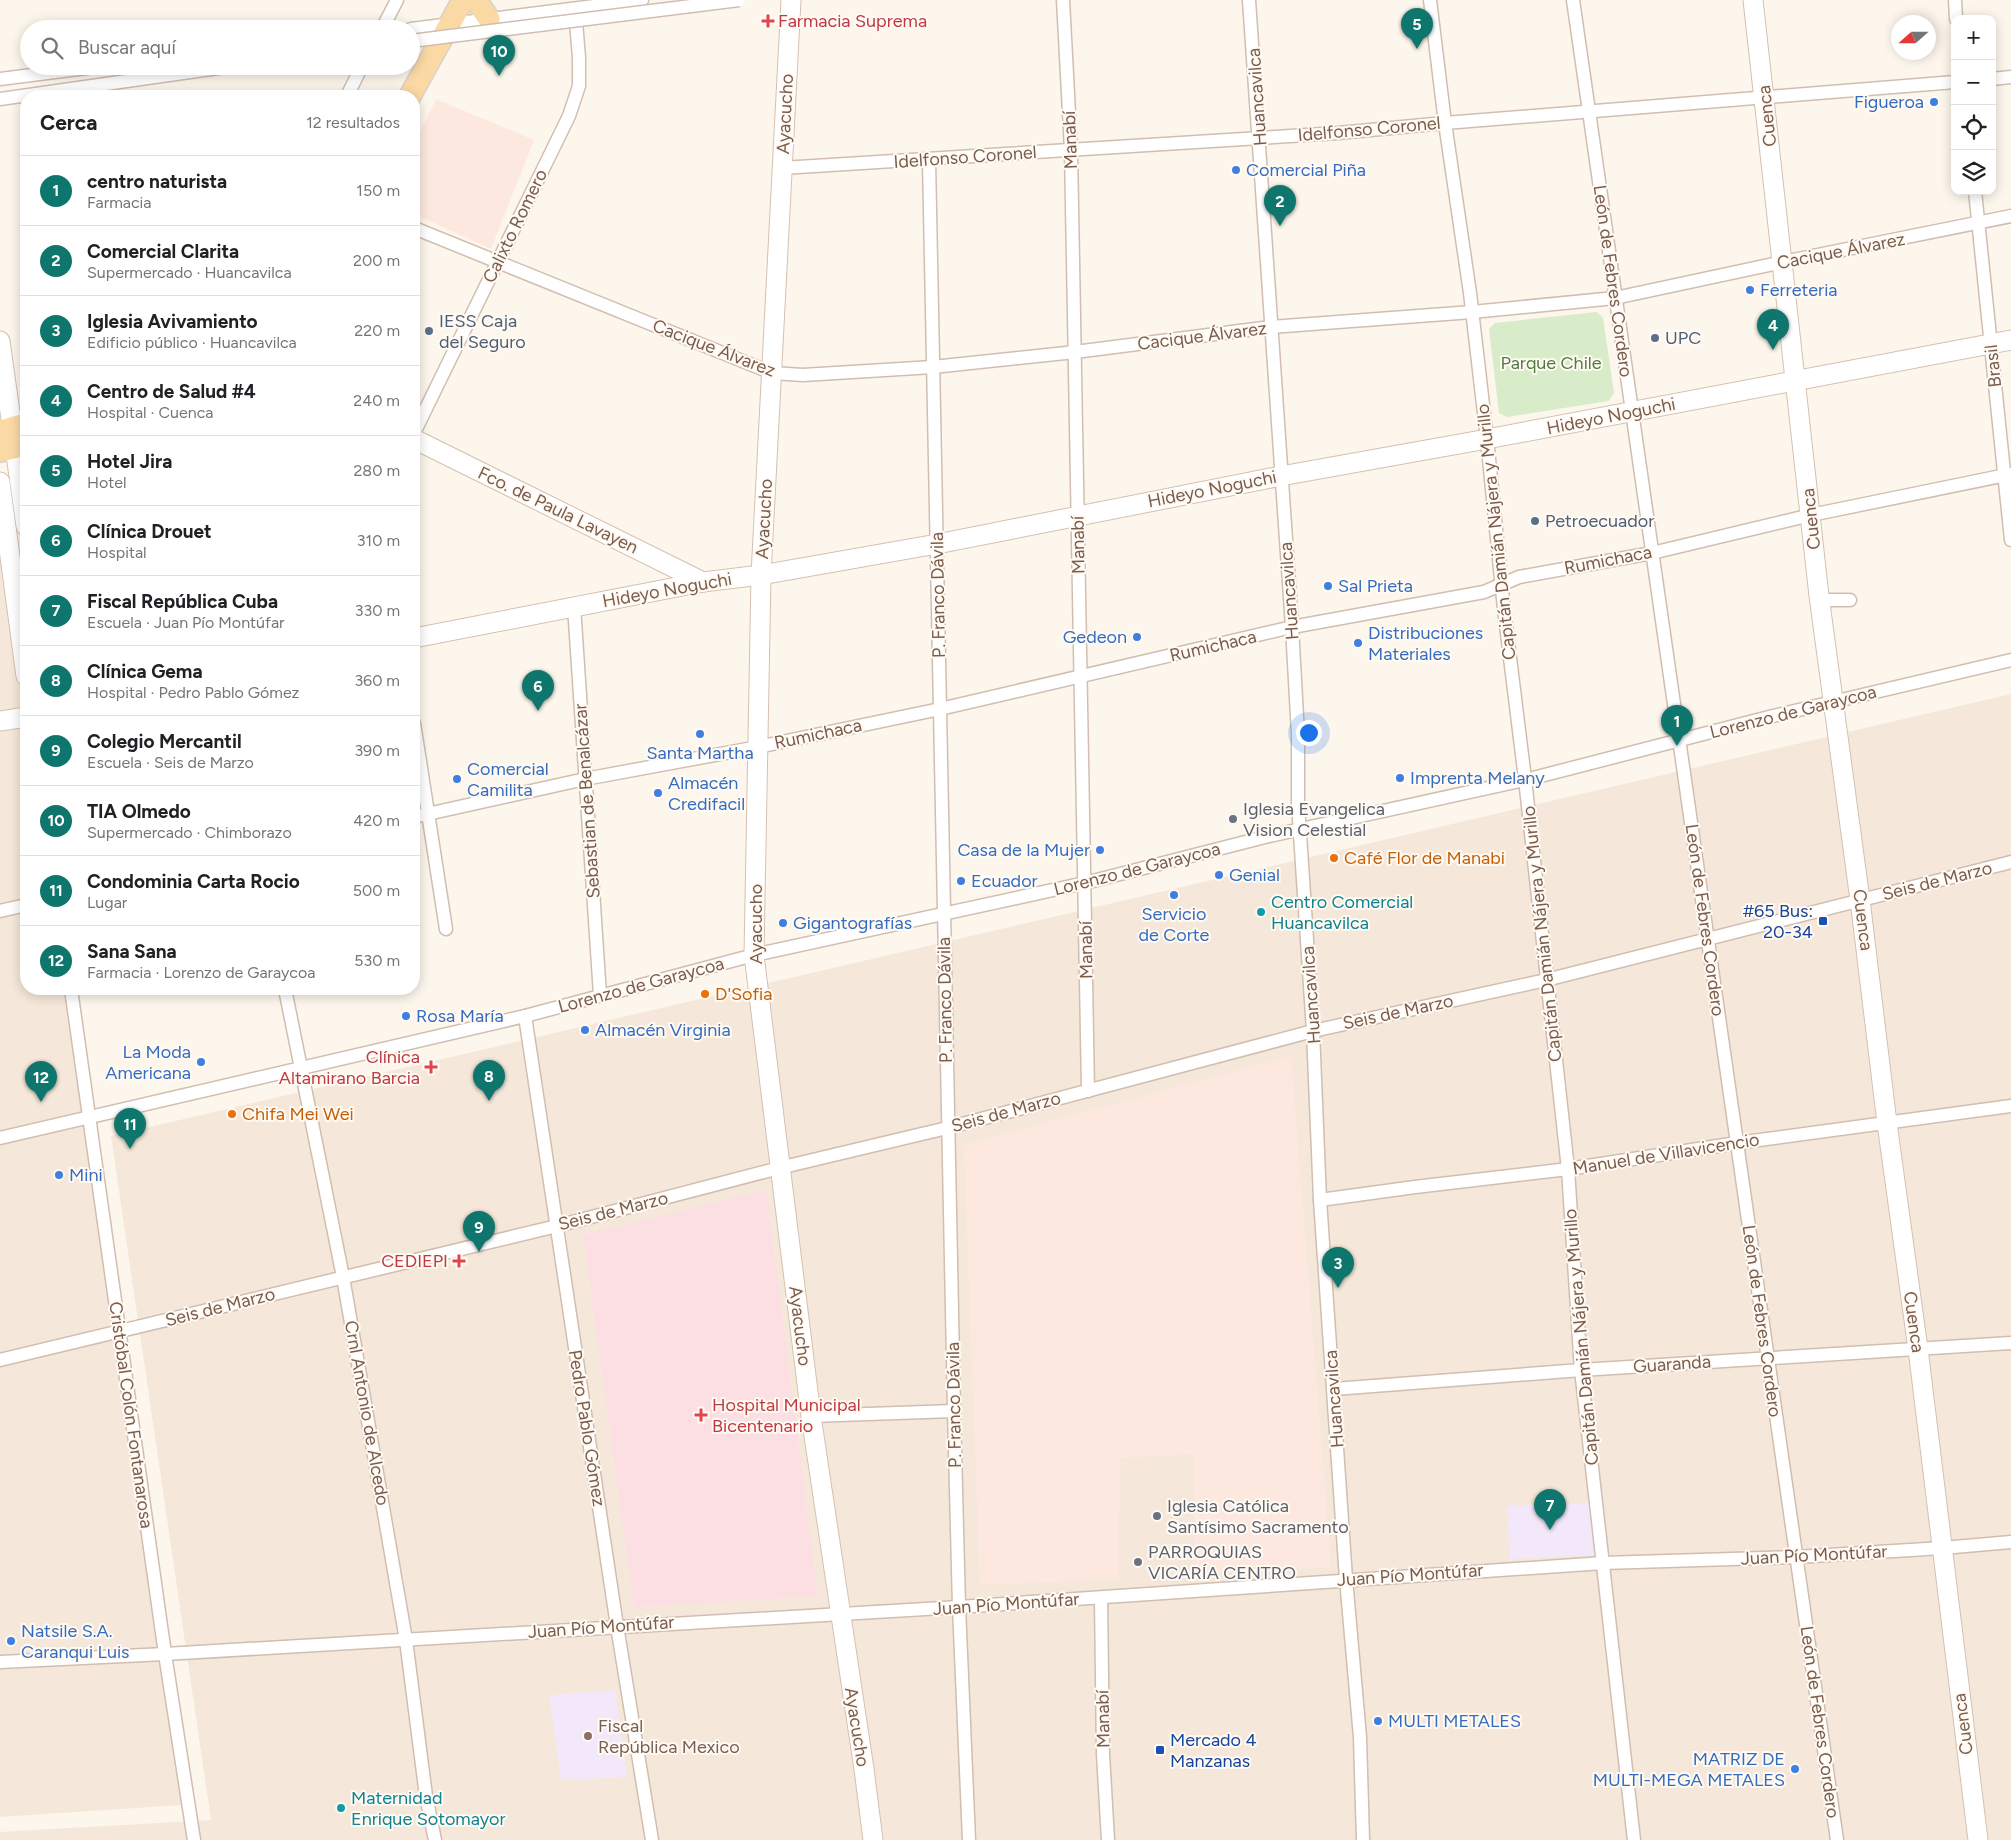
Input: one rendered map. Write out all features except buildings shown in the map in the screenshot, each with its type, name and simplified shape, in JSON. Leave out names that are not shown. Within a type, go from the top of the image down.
[{"type":"main road","points":[[413,90],[463,0]]},
{"type":"main road","points":[[476,0],[489,19]]},
{"type":"street","points":[[387,20],[397,0]]},
{"type":"street","points":[[420,28],[642,0]]},
{"type":"street","points":[[420,40],[739,0]]},
{"type":"street","name":"Ayacucho","points":[[791,0],[761,575],[754,955],[811,1416],[873,1840]]},
{"type":"street","name":"Manabí","points":[[1063,0],[1071,150],[1088,1091]]},
{"type":"street","name":"Huancavilca","points":[[1249,0],[1260,137],[1292,627],[1298,734],[1300,830],[1313,1031],[1320,1200],[1346,1579],[1360,1746],[1363,1840]]},
{"type":"street","name":"Capitán Damián Nájera y Murillo","points":[[1430,0],[1488,440],[1501,584],[1525,779],[1568,1169],[1581,1370],[1634,1840]]},
{"type":"street","name":"León de Febres Cordero","points":[[1573,0],[1836,1840]]},
{"type":"street","name":"Cuenca","points":[[1753,0],[1819,600],[1834,702],[1887,1122],[1918,1349],[1978,1840]]},
{"type":"street","points":[[1954,0],[1956,15]]},
{"type":"street","name":"Calixto Romero","points":[[420,421],[569,116],[579,86],[575,9]]},
{"type":"street","points":[[0,78],[26,75]]},
{"type":"street","points":[[64,90],[169,75]]},
{"type":"street","points":[[350,90],[358,75]]},
{"type":"street","points":[[1996,79],[2011,78]]},
{"type":"street","name":"Idelfonso Coronel","points":[[782,168],[1338,133],[1764,96],[1951,82]]},
{"type":"street","points":[[0,99],[20,96]]},
{"type":"street","name":"P. Franco Dávila","points":[[929,160],[954,1412],[959,1607],[969,1840]]},
{"type":"street","name":"Brasil","points":[[1975,195],[1991,344],[2008,475],[2011,540]]},
{"type":"street","name":"Cacique Álvarez","points":[[420,230],[772,373],[803,375],[933,367],[1075,352],[1271,327],[1472,312],[1615,298],[2011,216]]},
{"type":"street","name":"Hideyo Noguchi","points":[[420,637],[703,582],[761,575],[937,544],[1281,476],[1488,440],[2011,340]]},
{"type":"street","points":[[0,341],[20,482]]},
{"type":"street","name":"Fco. de Paula Lavayen","points":[[420,442],[703,582]]},
{"type":"street","name":"Rumichaca","points":[[420,816],[585,779],[758,747],[940,709],[1292,627],[1484,592],[1519,577],[1652,553],[1811,515],[2008,475]]},
{"type":"street","points":[[0,482],[20,631]]},
{"type":"street","points":[[1819,600],[1850,600]]},
{"type":"street","name":"Sebastian de Benalcázar","points":[[574,606],[600,995]]},
{"type":"street","name":"Lorenzo de Garaycoa","points":[[0,1138],[525,1016],[754,955],[1085,883],[1300,830],[1525,779],[2011,660]]},
{"type":"street","points":[[0,721],[20,718]]},
{"type":"street","points":[[420,765],[446,929]]},
{"type":"street","name":"Seis de Marzo","points":[[0,1360],[557,1226],[779,1168],[948,1128],[1313,1031],[1546,980],[2011,862]]},
{"type":"street","points":[[0,911],[20,907]]},
{"type":"street","name":"Cristóbal Colón Fontanarosa","points":[[72,995],[165,1654],[194,1840]]},
{"type":"street","name":"Crnl Antonio de Alcedo","points":[[286,995],[343,1277],[406,1640],[426,1796],[435,1840]]},
{"type":"street","name":"Pedro Pablo Gómez","points":[[525,1016],[617,1626],[652,1840]]},
{"type":"street","name":"Manuel de Villavicencio","points":[[1320,1200],[1415,1186],[1568,1169],[1737,1143],[2011,1106]]},
{"type":"street","name":"Guaranda","points":[[1334,1389],[1768,1357],[2011,1343]]},
{"type":"street","points":[[811,1416],[954,1412]]},
{"type":"street","name":"Juan Pío Montúfar","points":[[0,1662],[959,1607],[1346,1579],[1603,1563],[1796,1558],[2011,1542]]},
{"type":"street","name":"Manabí","points":[[1101,1598],[1103,1754],[1108,1840]]},
{"type":"shaded area","points":[[436,99],[534,140],[491,249],[420,217],[420,132]]},
{"type":"shaded area","points":[[0,536],[20,676],[20,995],[66,995],[182,1805],[0,1817]]},
{"type":"shaded area","points":[[2011,694],[2011,1840],[0,1840],[0,1832],[211,1820],[111,1136]]},
{"type":"shaded area","points":[[1291,1056],[1331,1567],[1196,1574],[1193,1454],[1120,1458],[1118,1579],[980,1585],[964,1145]]},
{"type":"shaded area","name":"Hospital Municipal Bicentenario","points":[[766,1190],[818,1596],[634,1607],[583,1235]]},
{"type":"shaded area","points":[[1590,1503],[1595,1555],[1510,1559],[1507,1506]]},
{"type":"shaded area","name":"Fiscal República Mexico","points":[[615,1690],[627,1777],[561,1780],[549,1695]]},
{"type":"green space","name":"Parque Chile","points":[[1597,312],[1603,318],[1614,393],[1609,401],[1507,417],[1499,413],[1489,329],[1495,323]]},
{"type":"place","name":"Farmacia Suprema","points":[[768,21]]},
{"type":"place","name":"Hotel Jira","points":[[1417,49]]},
{"type":"place","name":"TIA Olmedo","points":[[499,76]]},
{"type":"place","name":"Figueroa","points":[[1934,102]]},
{"type":"place","name":"Comercial Piña","points":[[1236,170]]},
{"type":"place","name":"Comercial Clarita","points":[[1280,226]]},
{"type":"place","name":"Ferreteria","points":[[1750,290]]},
{"type":"place","name":"IESS Caja del Seguro","points":[[429,331]]},
{"type":"place","name":"UPC","points":[[1655,338]]},
{"type":"place","name":"Centro de Salud #4","points":[[1773,350]]},
{"type":"place","name":"Petroecuador","points":[[1535,521]]},
{"type":"place","name":"Sal Prieta","points":[[1328,586]]},
{"type":"place","name":"Gedeon","points":[[1137,637]]},
{"type":"place","name":"Distribuciones Materiales","points":[[1358,643]]},
{"type":"place","name":"Clínica Drouet","points":[[538,711]]},
{"type":"place","name":"Santa Martha","points":[[700,734]]},
{"type":"place","name":"centro naturista","points":[[1677,746]]},
{"type":"place","name":"Imprenta Melany","points":[[1400,778]]},
{"type":"place","name":"Comercial Camilita","points":[[457,779]]},
{"type":"place","name":"Almacén Credifacil","points":[[658,793]]},
{"type":"place","name":"Iglesia Evangelica Vision Celestial","points":[[1233,819]]},
{"type":"place","name":"Casa de la Mujer","points":[[1100,850]]},
{"type":"place","name":"Café Flor de Manabi","points":[[1334,858]]},
{"type":"place","name":"Genial","points":[[1219,875]]},
{"type":"place","name":"Ecuador","points":[[961,881]]},
{"type":"place","name":"Servicio de Corte","points":[[1174,895]]},
{"type":"place","name":"Centro Comercial Huancavilca","points":[[1261,912]]},
{"type":"place","name":"#65 Bus: 20-34","points":[[1823,921]]},
{"type":"place","name":"Gigantografías","points":[[783,923]]},
{"type":"place","name":"D'Sofia","points":[[705,994]]},
{"type":"place","name":"Rosa María","points":[[406,1016]]},
{"type":"place","name":"Almacén Virginia","points":[[585,1030]]},
{"type":"place","name":"La Moda Americana","points":[[201,1062]]},
{"type":"place","name":"Clínica Altamirano Barcia","points":[[431,1067]]},
{"type":"place","name":"Clínica Gema","points":[[489,1101]]},
{"type":"place","name":"Sana Sana","points":[[41,1102]]},
{"type":"place","name":"Chifa Mei Wei","points":[[232,1114]]},
{"type":"place","name":"Condominia Carta Rocio","points":[[130,1149]]},
{"type":"place","name":"Mini","points":[[59,1175]]},
{"type":"place","name":"Colegio Mercantil","points":[[479,1252]]},
{"type":"place","name":"CEDIEPI","points":[[459,1261]]},
{"type":"place","name":"Iglesia Avivamiento","points":[[1338,1288]]},
{"type":"place","name":"Hospital Municipal Bicentenario","points":[[701,1415]]},
{"type":"place","name":"Iglesia Católica Santísimo Sacramento","points":[[1157,1516]]},
{"type":"place","name":"Fiscal República Cuba","points":[[1550,1530]]},
{"type":"place","name":"PARROQUIAS VICARÍA CENTRO","points":[[1138,1562]]},
{"type":"place","name":"Natsile S.A. Caranqui Luis","points":[[11,1641]]},
{"type":"place","name":"MULTI METALES","points":[[1378,1721]]},
{"type":"place","name":"Fiscal República Mexico","points":[[588,1736]]},
{"type":"place","name":"Mercado 4 Manzanas","points":[[1160,1750]]},
{"type":"place","name":"MATRIZ DE MULTI-MEGA METALES","points":[[1795,1769]]},
{"type":"place","name":"Maternidad Enrique Sotomayor","points":[[341,1808]]}]
